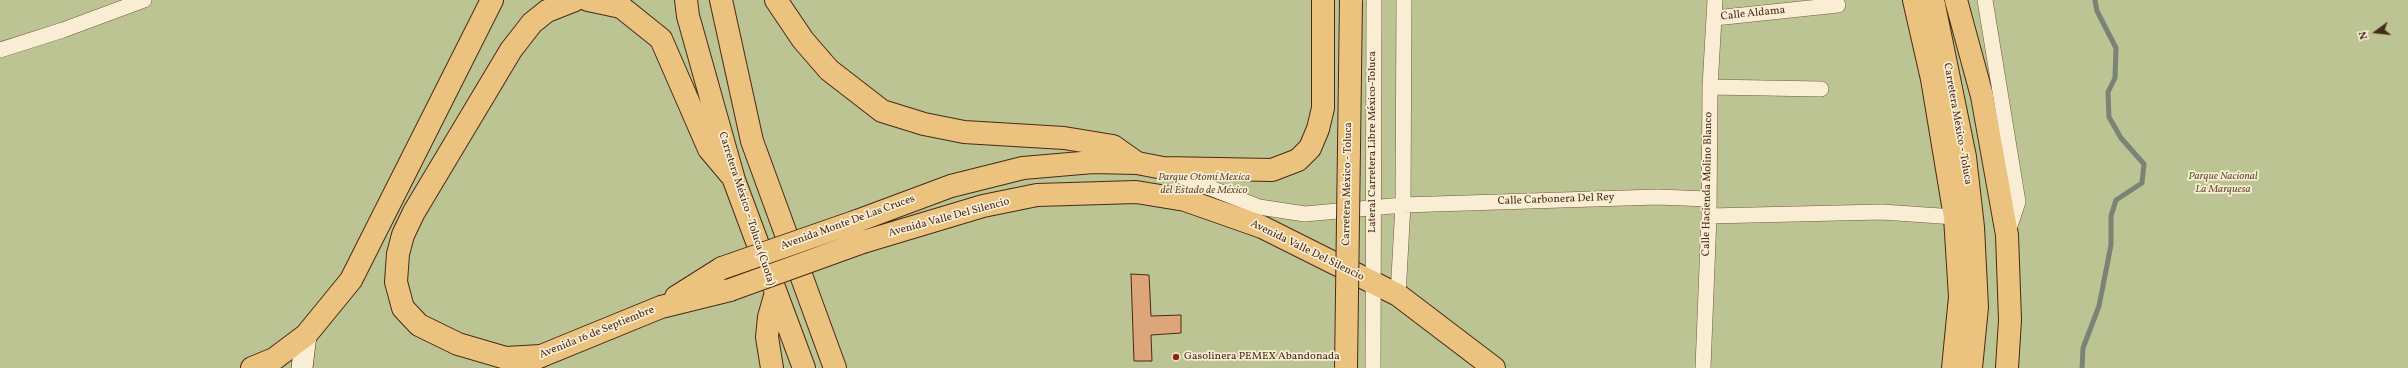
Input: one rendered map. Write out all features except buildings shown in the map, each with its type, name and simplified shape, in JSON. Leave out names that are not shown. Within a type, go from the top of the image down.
[{"type":"main road","points":[[252,368],[274,360],[306,335],[352,280],[492,0]]},
{"type":"main road","points":[[532,362],[506,358],[458,344],[419,325],[403,308],[396,282],[398,254],[403,235],[414,212],[511,50],[532,23],[547,11],[575,0]]},
{"type":"main road","points":[[588,0],[621,7],[661,39],[709,149],[734,180]]},
{"type":"main road","name":"Carretera México - Toluca (Cuota)","points":[[686,0],[688,16],[734,180],[775,296],[804,368]]},
{"type":"main road","points":[[721,0],[752,142],[835,368]]},
{"type":"main road","points":[[776,0],[803,40],[829,70],[882,111],[924,124],[964,132],[1064,138],[1113,146],[1137,164],[1136,192]]},
{"type":"main road","name":"Avenida Monte De Las Cruces","points":[[660,307],[722,268],[951,186],[1023,168],[1093,162],[1137,164],[1163,168],[1272,170],[1298,160],[1310,148],[1318,129],[1323,108],[1323,0]]},
{"type":"main road","name":"Carretera México - Toluca","points":[[1346,368],[1351,0]]},
{"type":"main road","points":[[1914,0],[1932,80],[1955,217],[1960,297],[1953,368]]},
{"type":"main road","name":"Carretera México - Toluca","points":[[1933,0],[1965,157],[1973,227],[1977,307],[1971,368]]},
{"type":"main road","points":[[1956,0],[1982,96],[2007,235],[2010,320],[2006,368]]},
{"type":"main road","name":"Avenida Valle Del Silencio","points":[[863,242],[983,206],[1037,195],[1136,192],[1185,200],[1262,227],[1398,296],[1494,368]]},
{"type":"main road","name":"Avenida Monte De Las Cruces","points":[[660,307],[730,290],[863,242]]},
{"type":"main road","points":[[772,368],[767,337],[769,317],[775,296]]},
{"type":"main road","name":"Avenida 16 de Septiembre","points":[[512,368],[532,362],[660,307]]},
{"type":"main road","points":[[302,368],[306,335]]},
{"type":"street","points":[[0,50],[144,0]]},
{"type":"street","name":"Lateral Carretera Libre México-Toluca","points":[[1373,368],[1374,284],[1372,208],[1374,0]]},
{"type":"street","points":[[1398,296],[1403,205],[1404,0]]},
{"type":"street","name":"Calle Hacienda Molino Blanco","points":[[1704,368],[1709,216],[1710,87],[1715,0]]},
{"type":"street","points":[[1985,0],[2018,202],[2007,235]]},
{"type":"street","name":"Calle Aldama","points":[[1715,18],[1838,5]]},
{"type":"street","points":[[1710,87],[1822,88]]},
{"type":"street","name":"Calle Carbonera Del Rey","points":[[1163,168],[1258,207],[1305,214],[1403,205],[1657,197],[1709,199]]},
{"type":"street","points":[[1709,216],[1882,212],[1955,217]]},
{"type":"green space","name":"Parque Otomí Mexica del Estado de México","points":[[0,0],[2408,0],[2408,368],[0,368]]},
{"type":"waterway","points":[[2082,368],[2083,348],[2099,306],[2111,245],[2111,216],[2116,200],[2142,183],[2144,164],[2121,138],[2109,117],[2108,92],[2115,78],[2116,48],[2097,11],[2095,0]]},
{"type":"place","name":"Gasolinera PEMEX Abandonada","points":[[1176,357]]},
{"type":"park label","name":"Parque Nacional La Marquesa","points":[[2223,183]]}]
